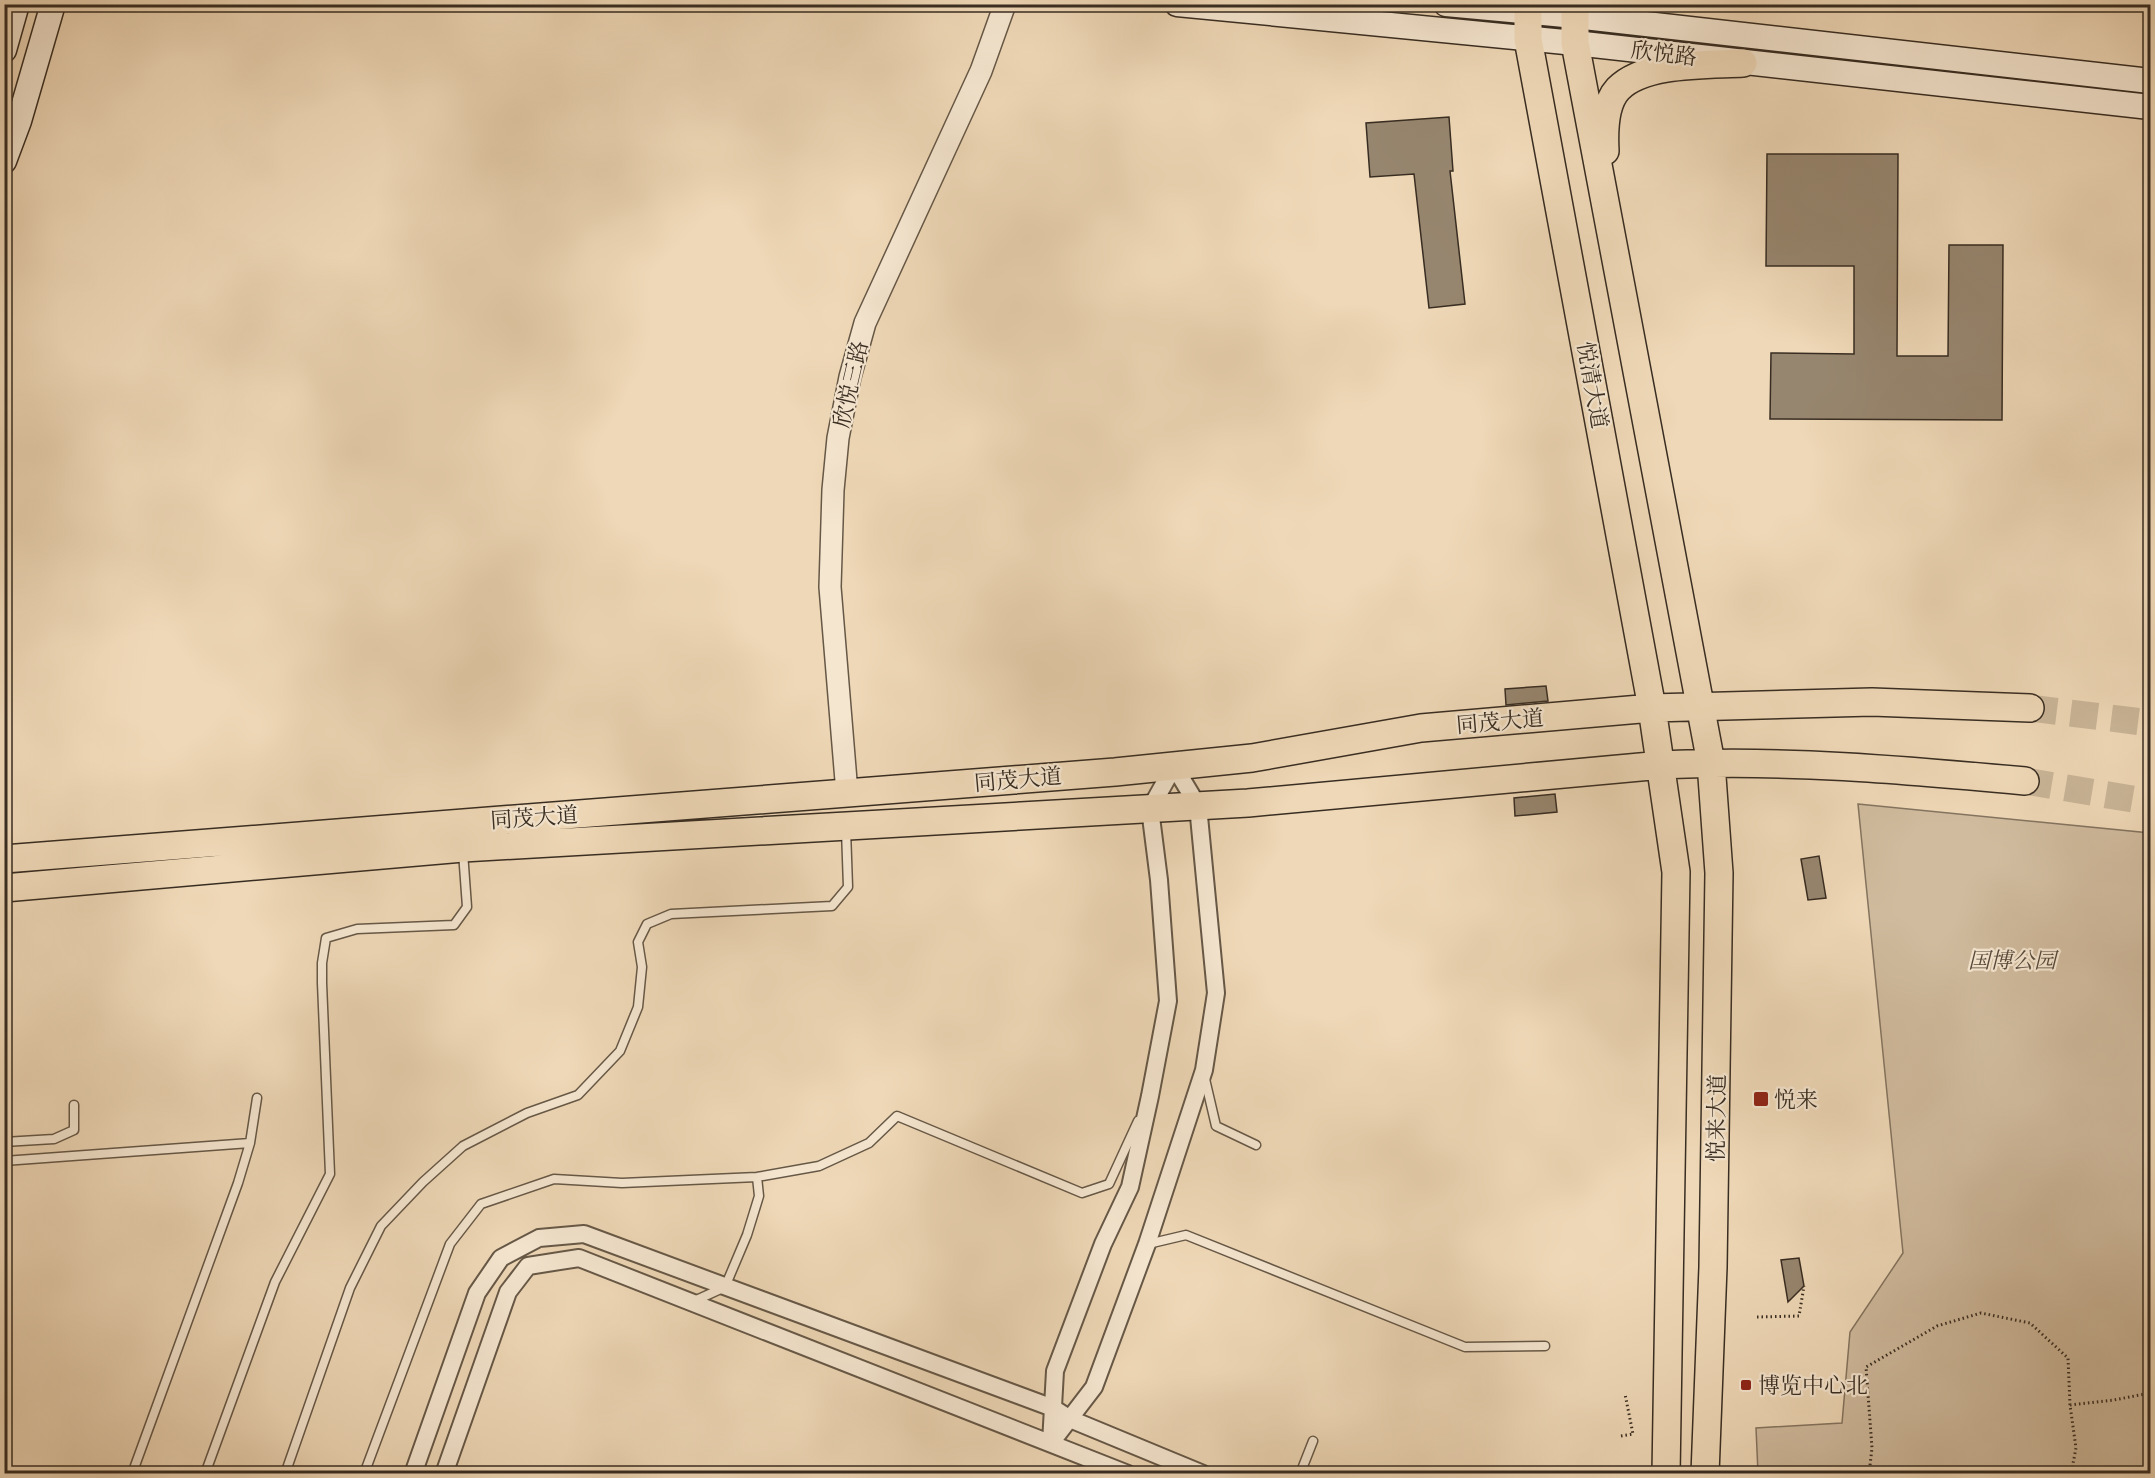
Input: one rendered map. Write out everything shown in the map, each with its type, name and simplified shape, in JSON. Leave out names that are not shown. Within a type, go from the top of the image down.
[{"type":"main road","points":[[4,50],[17,4]]},
{"type":"main road","points":[[4,161],[22,110],[53,4]]},
{"type":"main road","name":"欣悦路","points":[[1177,4],[1575,43],[2151,107]]},
{"type":"main road","name":"欣悦路","points":[[1446,4],[1575,10],[2151,81]]},
{"type":"main road","name":"悦清大道","points":[[1528,8],[1528,39],[1662,765]]},
{"type":"main road","name":"悦清大道","points":[[1575,10],[1575,43],[1711,763]]},
{"type":"main road","points":[[1608,218],[1605,140],[1610,102],[1617,89],[1644,73],[1668,68],[1743,63]]},
{"type":"main road","name":"同茂大道","points":[[4,859],[1174,766],[1252,758],[1421,728],[1652,708],[1872,702],[2030,708]]},
{"type":"main road","name":"同茂大道","points":[[4,888],[463,848],[1198,806],[1662,765],[1711,763],[1874,768],[2025,781]]},
{"type":"main road","name":"悦来大道","points":[[1705,1473],[1713,1267],[1719,873],[1711,763]]},
{"type":"main road","name":"悦来大道","points":[[1662,765],[1676,872],[1666,1473]]},
{"type":"street","name":"欣悦三路","points":[[847,793],[830,587],[833,490],[838,438],[848,387],[865,323],[981,71],[1005,4]]},
{"type":"street","points":[[1174,766],[1198,806],[1216,993],[1204,1070],[1148,1244],[1094,1387],[1052,1443],[1055,1371],[1103,1244],[1130,1187],[1168,1001],[1159,880],[1150,809],[1174,766]]},
{"type":"street","points":[[416,1472],[477,1293],[501,1258],[539,1238],[584,1234],[1053,1408],[1070,1419],[1203,1473]]},
{"type":"street","points":[[444,1473],[508,1292],[528,1266],[579,1258],[1128,1473]]},
{"type":"lane","points":[[285,1473],[350,1288],[381,1226],[423,1182],[463,1146],[527,1113],[578,1095],[620,1051],[638,1008],[642,967],[638,942],[647,924],[671,914],[832,906],[848,888],[846,827]]},
{"type":"lane","points":[[205,1473],[275,1282],[330,1174],[322,983],[326,938],[357,929],[454,925],[467,907],[463,848]]},
{"type":"lane","points":[[1204,1070],[1216,1126],[1256,1145]]},
{"type":"lane","points":[[364,1473],[450,1244],[481,1204],[554,1179],[622,1183],[757,1177],[819,1166],[869,1143],[897,1116],[1082,1192],[1109,1184],[1150,1096]]},
{"type":"lane","points":[[132,1473],[250,1143],[257,1098]]},
{"type":"lane","points":[[4,1142],[54,1139],[74,1130],[74,1105]]},
{"type":"lane","points":[[4,1161],[250,1143]]},
{"type":"lane","points":[[691,1302],[725,1287],[747,1235],[759,1196],[757,1177]]},
{"type":"lane","points":[[1148,1244],[1186,1235],[1465,1347],[1545,1346]]},
{"type":"lane","points":[[1300,1473],[1313,1441]]},
{"type":"path","points":[[1757,1317],[1799,1316],[1804,1286]]},
{"type":"path","points":[[1869,1473],[1872,1448],[1866,1368],[1937,1326],[1981,1312],[2030,1323],[2068,1358],[2070,1405],[2076,1448],[2071,1473]]},
{"type":"path","points":[[2070,1405],[2151,1393]]},
{"type":"path","points":[[1621,1436],[1633,1434],[1626,1394]]},
{"type":"green space","name":"国博公园","points":[[1858,804],[2150,833],[2150,1473],[1758,1473],[1756,1428],[1842,1423],[1850,1332],[1903,1253]]},
{"type":"building","points":[[1449,117],[1453,171],[1450,171],[1465,304],[1429,308],[1414,174],[1370,177],[1366,123]]},
{"type":"building","points":[[1767,154],[1898,154],[1897,356],[1948,356],[1949,245],[2003,245],[2002,420],[1770,419],[1771,353],[1854,354],[1854,266],[1766,266]]},
{"type":"building","points":[[1546,686],[1548,701],[1506,705],[1505,689]]},
{"type":"building","points":[[1555,794],[1557,812],[1515,816],[1514,798]]},
{"type":"building","points":[[1819,856],[1826,898],[1808,900],[1801,859]]},
{"type":"building","points":[[1799,1258],[1804,1286],[1788,1302],[1781,1260]]},
{"type":"tunnel","points":[[2030,708],[2150,723]]},
{"type":"tunnel","points":[[2025,781],[2150,802]]},
{"type":"place","name":"悦来","points":[[1761,1099]]},
{"type":"place","name":"博览中心北","points":[[1746,1385]]}]
